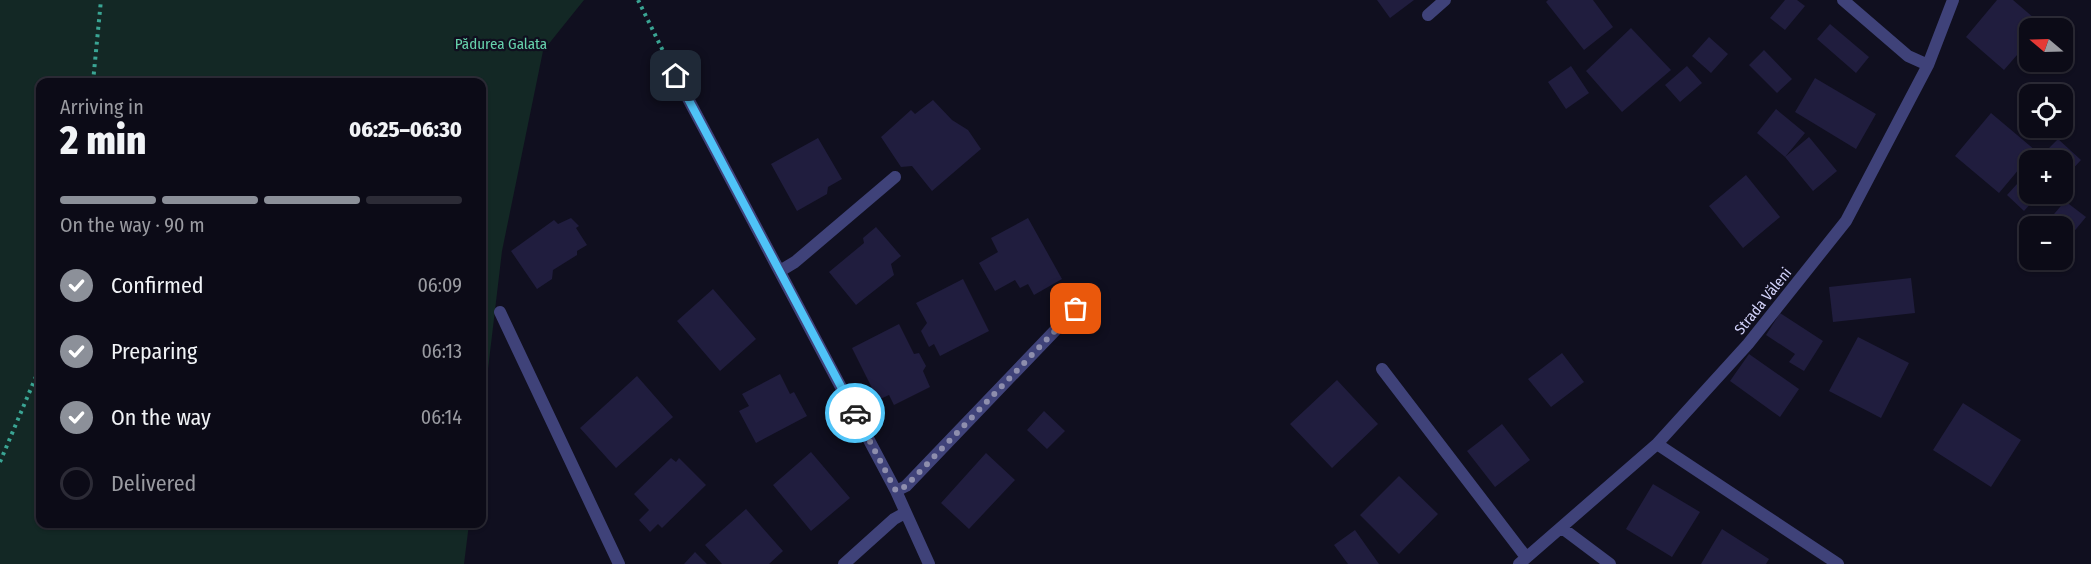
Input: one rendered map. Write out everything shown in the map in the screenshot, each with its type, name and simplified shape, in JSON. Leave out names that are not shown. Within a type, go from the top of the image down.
[{"type":"street","points":[[1428,15],[1445,0]]},
{"type":"street","points":[[1843,0],[1908,56],[1928,65]]},
{"type":"street","name":"Strada Văleni","points":[[1522,561],[1657,444],[1748,344],[1846,221],[1928,65],[1953,0]]},
{"type":"street","points":[[676,76],[896,491],[929,564]]},
{"type":"street","points":[[780,271],[795,262],[895,177]]},
{"type":"street","points":[[896,491],[906,486],[1091,292]]},
{"type":"street","points":[[500,312],[619,564]]},
{"type":"street","points":[[1382,369],[1522,561]]},
{"type":"street","points":[[1657,444],[1838,564]]},
{"type":"street","points":[[844,564],[894,519],[905,513]]},
{"type":"street","points":[[1562,528],[1610,564]]},
{"type":"path","points":[[93,78],[101,0]]},
{"type":"path","points":[[638,0],[676,76]]},
{"type":"path","points":[[0,462],[36,376]]},
{"type":"green space","name":"Pădurea Galata","points":[[0,0],[584,0],[543,51],[502,251],[486,386],[486,78],[36,78],[36,528],[468,528],[464,564],[0,564]]},
{"type":"building","points":[[1377,0],[1414,0],[1390,18]]},
{"type":"building","points":[[1548,0],[1593,0],[1613,27],[1584,50],[1546,2]]},
{"type":"building","points":[[1785,0],[1797,0],[1805,6],[1785,30],[1770,18]]},
{"type":"building","points":[[1997,0],[2013,0],[2034,18],[2019,18],[2019,53],[2004,70],[1966,37]]},
{"type":"building","points":[[1830,24],[1869,57],[1856,73],[1817,39]]},
{"type":"building","points":[[1631,28],[1671,70],[1622,112],[1586,71]]},
{"type":"building","points":[[1709,37],[1728,54],[1711,73],[1692,56]]},
{"type":"building","points":[[1764,50],[1792,79],[1777,93],[1749,65]]},
{"type":"building","points":[[1571,66],[1589,93],[1566,109],[1548,82]]},
{"type":"building","points":[[1687,66],[1702,83],[1680,102],[1665,85]]},
{"type":"building","points":[[1815,78],[1876,114],[1856,149],[1795,112]]},
{"type":"building","points":[[933,100],[952,120],[968,130],[981,149],[932,191],[912,166],[901,167],[881,137],[911,110],[915,114]]},
{"type":"building","points":[[1776,109],[1805,133],[1785,157],[1757,133]]},
{"type":"building","points":[[1991,113],[2035,150],[2019,150],[2019,169],[1999,193],[1955,156]]},
{"type":"building","points":[[1809,137],[1837,171],[1813,191],[1785,157]]},
{"type":"building","points":[[818,138],[842,179],[828,187],[827,194],[797,211],[771,164]]},
{"type":"building","points":[[2058,139],[2070,150],[2047,150]]},
{"type":"building","points":[[2073,153],[2081,160],[2073,169]]},
{"type":"building","points":[[1746,175],[1780,217],[1743,248],[1709,206]]},
{"type":"building","points":[[2019,182],[2019,204],[2030,204],[2024,211],[2007,195]]},
{"type":"building","points":[[2062,204],[2069,204],[2086,217],[2073,233],[2073,216],[2052,216]]},
{"type":"building","points":[[571,218],[579,226],[576,228],[587,245],[577,251],[577,255],[553,270],[552,279],[537,289],[511,251],[554,220],[558,224]]},
{"type":"building","points":[[1028,218],[1062,279],[1034,295],[1028,284],[1020,288],[1015,280],[995,291],[979,263],[998,252],[991,238]]},
{"type":"building","points":[[876,227],[901,256],[891,264],[894,275],[856,305],[829,272],[864,243],[863,238]]},
{"type":"building","points":[[1911,278],[1915,313],[1833,322],[1829,287]]},
{"type":"building","points":[[963,279],[989,331],[940,356],[934,344],[929,347],[921,331],[927,323],[916,303]]},
{"type":"building","points":[[713,289],[756,339],[720,371],[677,321]]},
{"type":"building","points":[[1780,313],[1823,341],[1804,371],[1789,362],[1795,354],[1766,335]]},
{"type":"building","points":[[899,324],[914,354],[919,353],[926,366],[923,371],[930,387],[894,405],[889,395],[878,400],[852,348]]},
{"type":"building","points":[[1858,337],[1909,363],[1881,418],[1829,391]]},
{"type":"building","points":[[1562,353],[1584,382],[1551,407],[1528,379]]},
{"type":"building","points":[[1749,354],[1799,389],[1780,417],[1730,381]]},
{"type":"building","points":[[780,374],[790,394],[794,392],[807,416],[756,443],[739,411],[749,406],[742,394]]},
{"type":"building","points":[[637,376],[673,417],[616,468],[580,428]]},
{"type":"building","points":[[1337,380],[1378,424],[1332,468],[1290,424]]},
{"type":"building","points":[[1963,403],[2021,440],[1991,487],[1933,450]]},
{"type":"building","points":[[1044,411],[1065,431],[1047,449],[1027,430]]},
{"type":"building","points":[[1502,424],[1530,460],[1495,487],[1467,451]]},
{"type":"building","points":[[811,452],[850,498],[811,531],[773,485]]},
{"type":"building","points":[[986,453],[1015,480],[969,529],[941,503]]},
{"type":"building","points":[[671,458],[676,462],[679,458],[706,485],[662,528],[658,524],[650,532],[639,520],[649,510],[634,494]]},
{"type":"building","points":[[1399,476],[1438,514],[1399,554],[1360,515]]},
{"type":"building","points":[[1653,484],[1700,512],[1672,557],[1626,529]]},
{"type":"building","points":[[746,509],[783,551],[769,564],[722,564],[705,545]]},
{"type":"building","points":[[1722,529],[1769,559],[1766,564],[1701,564]]},
{"type":"building","points":[[1355,530],[1379,564],[1348,564],[1334,545]]},
{"type":"building","points":[[695,552],[707,564],[684,564]]},
{"type":"way so far","points":[[855,413],[896,491],[906,486],[1076,309]]},
{"type":"route","points":[[676,76],[855,413]]}]
